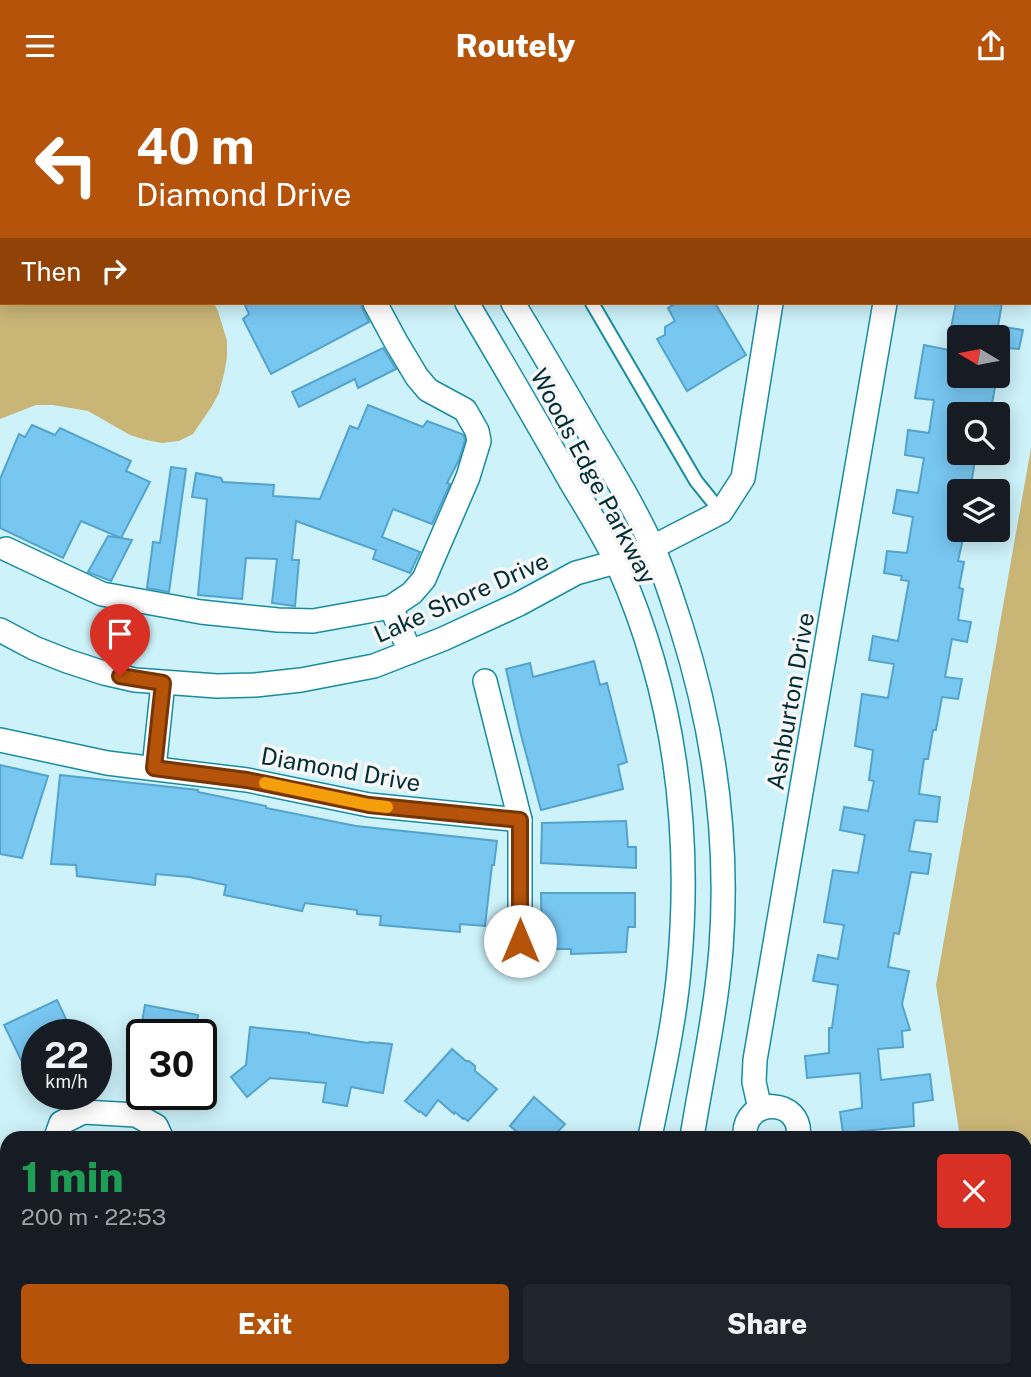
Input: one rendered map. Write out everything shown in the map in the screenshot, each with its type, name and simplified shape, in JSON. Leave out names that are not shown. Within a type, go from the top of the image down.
[{"type":"street","points":[[6,549],[102,594],[201,612],[313,621],[391,607],[412,593],[424,579],[468,478],[479,441],[477,431],[465,410],[428,390],[417,377],[377,305]]},
{"type":"street","name":"Woods Edge Parkway","points":[[468,305],[616,562],[658,676],[671,733],[680,791],[684,897],[672,1022],[651,1131]]},
{"type":"street","name":"Woods Edge Parkway","points":[[514,305],[622,487],[653,547],[674,604],[703,704],[720,810],[724,890],[712,1020],[693,1131]]},
{"type":"street","points":[[721,512],[743,478],[771,305]]},
{"type":"street","name":"Ashburton Drive","points":[[760,1108],[754,1082],[755,1060],[885,305]]},
{"type":"street","name":"Lake Shore Drive","points":[[0,630],[34,647],[92,669],[135,680],[242,686],[300,680],[374,666],[443,639],[519,604],[576,573],[616,562],[653,547],[721,512]]},
{"type":"street","points":[[391,607],[410,652]]},
{"type":"street","points":[[485,681],[520,820],[520,941]]},
{"type":"street","points":[[154,768],[163,683]]},
{"type":"street","name":"Diamond Drive","points":[[0,740],[107,763],[247,780],[369,805],[520,820]]},
{"type":"street","points":[[746,1131],[751,1115],[767,1106],[785,1109],[792,1115],[799,1131]]},
{"type":"street","points":[[58,1131],[61,1123],[83,1112],[136,1115],[156,1126],[158,1131]]},
{"type":"lane","points":[[593,305],[696,481],[721,512]]},
{"type":"shaded area","points":[[0,305],[215,305],[227,341],[227,358],[219,393],[193,434],[179,441],[162,443],[146,440],[130,435],[88,411],[53,405],[36,405],[0,419]]},
{"type":"shaded area","points":[[1031,448],[1031,1131],[959,1131],[936,985]]},
{"type":"building","points":[[245,305],[362,305],[369,322],[271,374],[243,319],[249,314]]},
{"type":"building","points":[[673,305],[716,305],[746,355],[687,391],[657,339],[665,335],[665,327],[675,321],[668,308]]},
{"type":"building","points":[[956,305],[1002,305],[998,325],[952,325]]},
{"type":"building","points":[[1010,328],[1023,330],[1019,349],[1010,348]]},
{"type":"building","points":[[924,345],[947,350],[947,389],[995,389],[992,402],[947,402],[947,465],[974,465],[972,479],[947,479],[947,542],[962,542],[958,561],[964,562],[959,588],[963,589],[958,620],[971,622],[967,642],[952,639],[945,677],[962,679],[958,699],[942,697],[928,759],[924,759],[919,794],[940,797],[937,822],[915,820],[909,851],[931,854],[928,874],[911,872],[899,934],[894,933],[888,967],[909,971],[902,1004],[910,1030],[902,1031],[903,1047],[878,1049],[881,1080],[930,1074],[933,1100],[913,1103],[914,1126],[843,1131],[840,1112],[862,1108],[860,1073],[807,1078],[805,1056],[829,1053],[829,1028],[832,1028],[838,985],[813,981],[818,955],[838,959],[844,925],[824,922],[833,870],[858,873],[865,835],[840,830],[844,807],[868,811],[874,781],[869,780],[873,750],[855,746],[862,694],[888,698],[894,664],[869,660],[873,636],[898,641],[909,581],[901,580],[902,576],[884,573],[887,551],[907,553],[913,517],[893,513],[897,490],[918,493],[924,458],[905,455],[908,430],[929,433],[934,400],[915,398]]},
{"type":"building","points":[[383,348],[396,369],[358,388],[355,379],[299,407],[292,392]]},
{"type":"building","points":[[368,405],[423,427],[427,421],[462,434],[465,440],[459,460],[447,483],[450,484],[432,524],[393,509],[382,537],[420,552],[410,573],[373,559],[376,550],[296,521],[292,560],[299,560],[295,606],[272,603],[277,559],[246,558],[242,599],[198,595],[207,499],[192,497],[196,473],[221,478],[223,482],[274,485],[273,496],[320,499],[350,426],[358,429]]},
{"type":"building","points":[[32,425],[55,435],[60,428],[131,461],[126,471],[150,482],[121,538],[81,521],[63,558],[0,528],[0,479],[19,434],[25,437]]},
{"type":"building","points":[[171,467],[186,469],[169,592],[147,588],[153,542],[160,543]]},
{"type":"building","points":[[108,536],[132,540],[111,581],[88,572]]},
{"type":"building","points":[[594,661],[600,685],[607,683],[627,762],[618,765],[623,789],[541,810],[506,669],[530,663],[533,677]]},
{"type":"building","points":[[0,765],[48,776],[22,858],[0,854]]},
{"type":"building","points":[[60,775],[198,790],[266,808],[356,826],[497,841],[485,926],[460,924],[460,932],[380,925],[381,916],[305,903],[302,911],[224,895],[226,885],[189,877],[156,874],[155,885],[77,876],[76,865],[51,864]]},
{"type":"building","points":[[626,821],[628,847],[636,847],[636,868],[541,863],[542,823]]},
{"type":"building","points":[[541,893],[635,893],[635,927],[628,927],[626,952],[571,954],[571,949],[542,949]]},
{"type":"building","points":[[57,1000],[66,1019],[21,1019],[21,1060],[4,1025]]},
{"type":"building","points":[[145,1005],[198,1015],[198,1019],[143,1019]]},
{"type":"building","points":[[250,1027],[392,1044],[383,1093],[351,1087],[347,1106],[323,1102],[326,1083],[270,1078],[247,1097],[231,1077],[246,1065]]},
{"type":"building","points":[[452,1049],[475,1066],[475,1071],[497,1089],[468,1121],[455,1112],[454,1114],[438,1100],[426,1116],[405,1101]]},
{"type":"building","points":[[534,1097],[565,1124],[559,1131],[516,1131],[510,1126]]},
{"type":"slow traffic","points":[[265,783],[387,807]]},
{"type":"route","points":[[120,676],[163,683],[154,768],[247,780],[369,805],[520,820],[520,941]]}]
